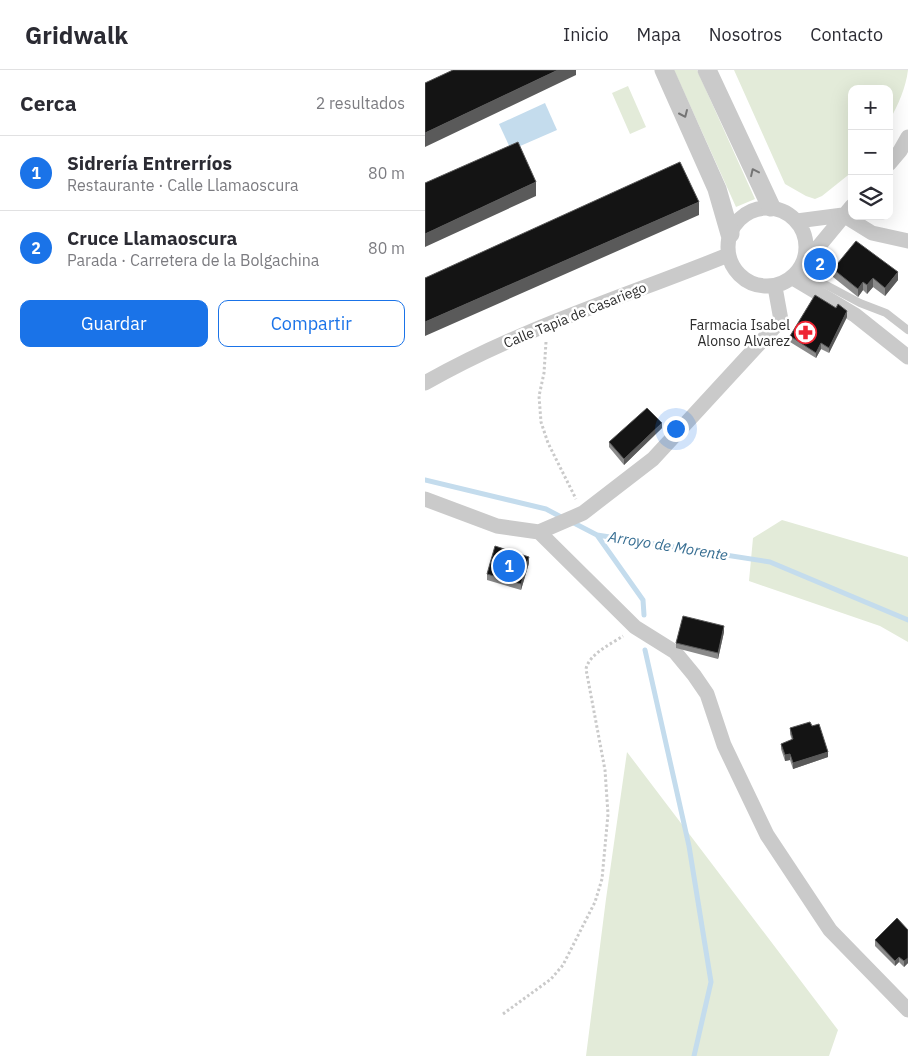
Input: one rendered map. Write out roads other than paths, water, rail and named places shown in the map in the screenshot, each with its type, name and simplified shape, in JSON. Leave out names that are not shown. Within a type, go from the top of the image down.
[{"type":"street","points":[[664,70],[717,189],[730,234],[728,255],[734,269],[745,280],[759,287],[775,287],[785,284],[847,211]]},
{"type":"street","points":[[707,70],[771,208]]},
{"type":"street","points":[[893,160],[901,151],[908,137]]},
{"type":"street","points":[[730,234],[739,219],[754,210],[771,208],[785,212],[797,221],[805,234],[807,250],[798,271]]},
{"type":"street","points":[[797,221],[847,211]]},
{"type":"street","points":[[847,211],[872,233],[908,241]]},
{"type":"street","name":"Calle Tapia de Casariego","points":[[425,383],[459,363],[548,324],[728,255]]},
{"type":"street","points":[[798,271],[908,357]]},
{"type":"street","points":[[425,500],[497,526],[539,532],[582,514],[653,459],[781,320],[775,287]]},
{"type":"street","points":[[539,532],[635,627],[675,652],[694,674],[707,694],[724,745],[767,835],[830,930],[908,1010]]},
{"type":"lane","points":[[798,271],[860,303],[886,313],[908,330]]},
{"type":"water","points":[[545,103],[557,130],[511,150],[499,124]]},
{"type":"waterway","name":"Arroyo de Morente","points":[[425,480],[546,509],[563,518]]},
{"type":"waterway","name":"Arroyo de Morente","points":[[570,521],[597,535],[770,562],[908,620]]},
{"type":"waterway","points":[[597,535],[643,600],[644,615]]},
{"type":"waterway","points":[[645,650],[689,846],[711,982],[694,1056]]},
{"type":"place","name":"Cruce Llamaoscura","points":[[820,264]]},
{"type":"place","name":"Farmacia Isabel Alonso Alvarez","points":[[806,333]]},
{"type":"place","name":"Sidrería Entrerríos","points":[[509,566]]}]
